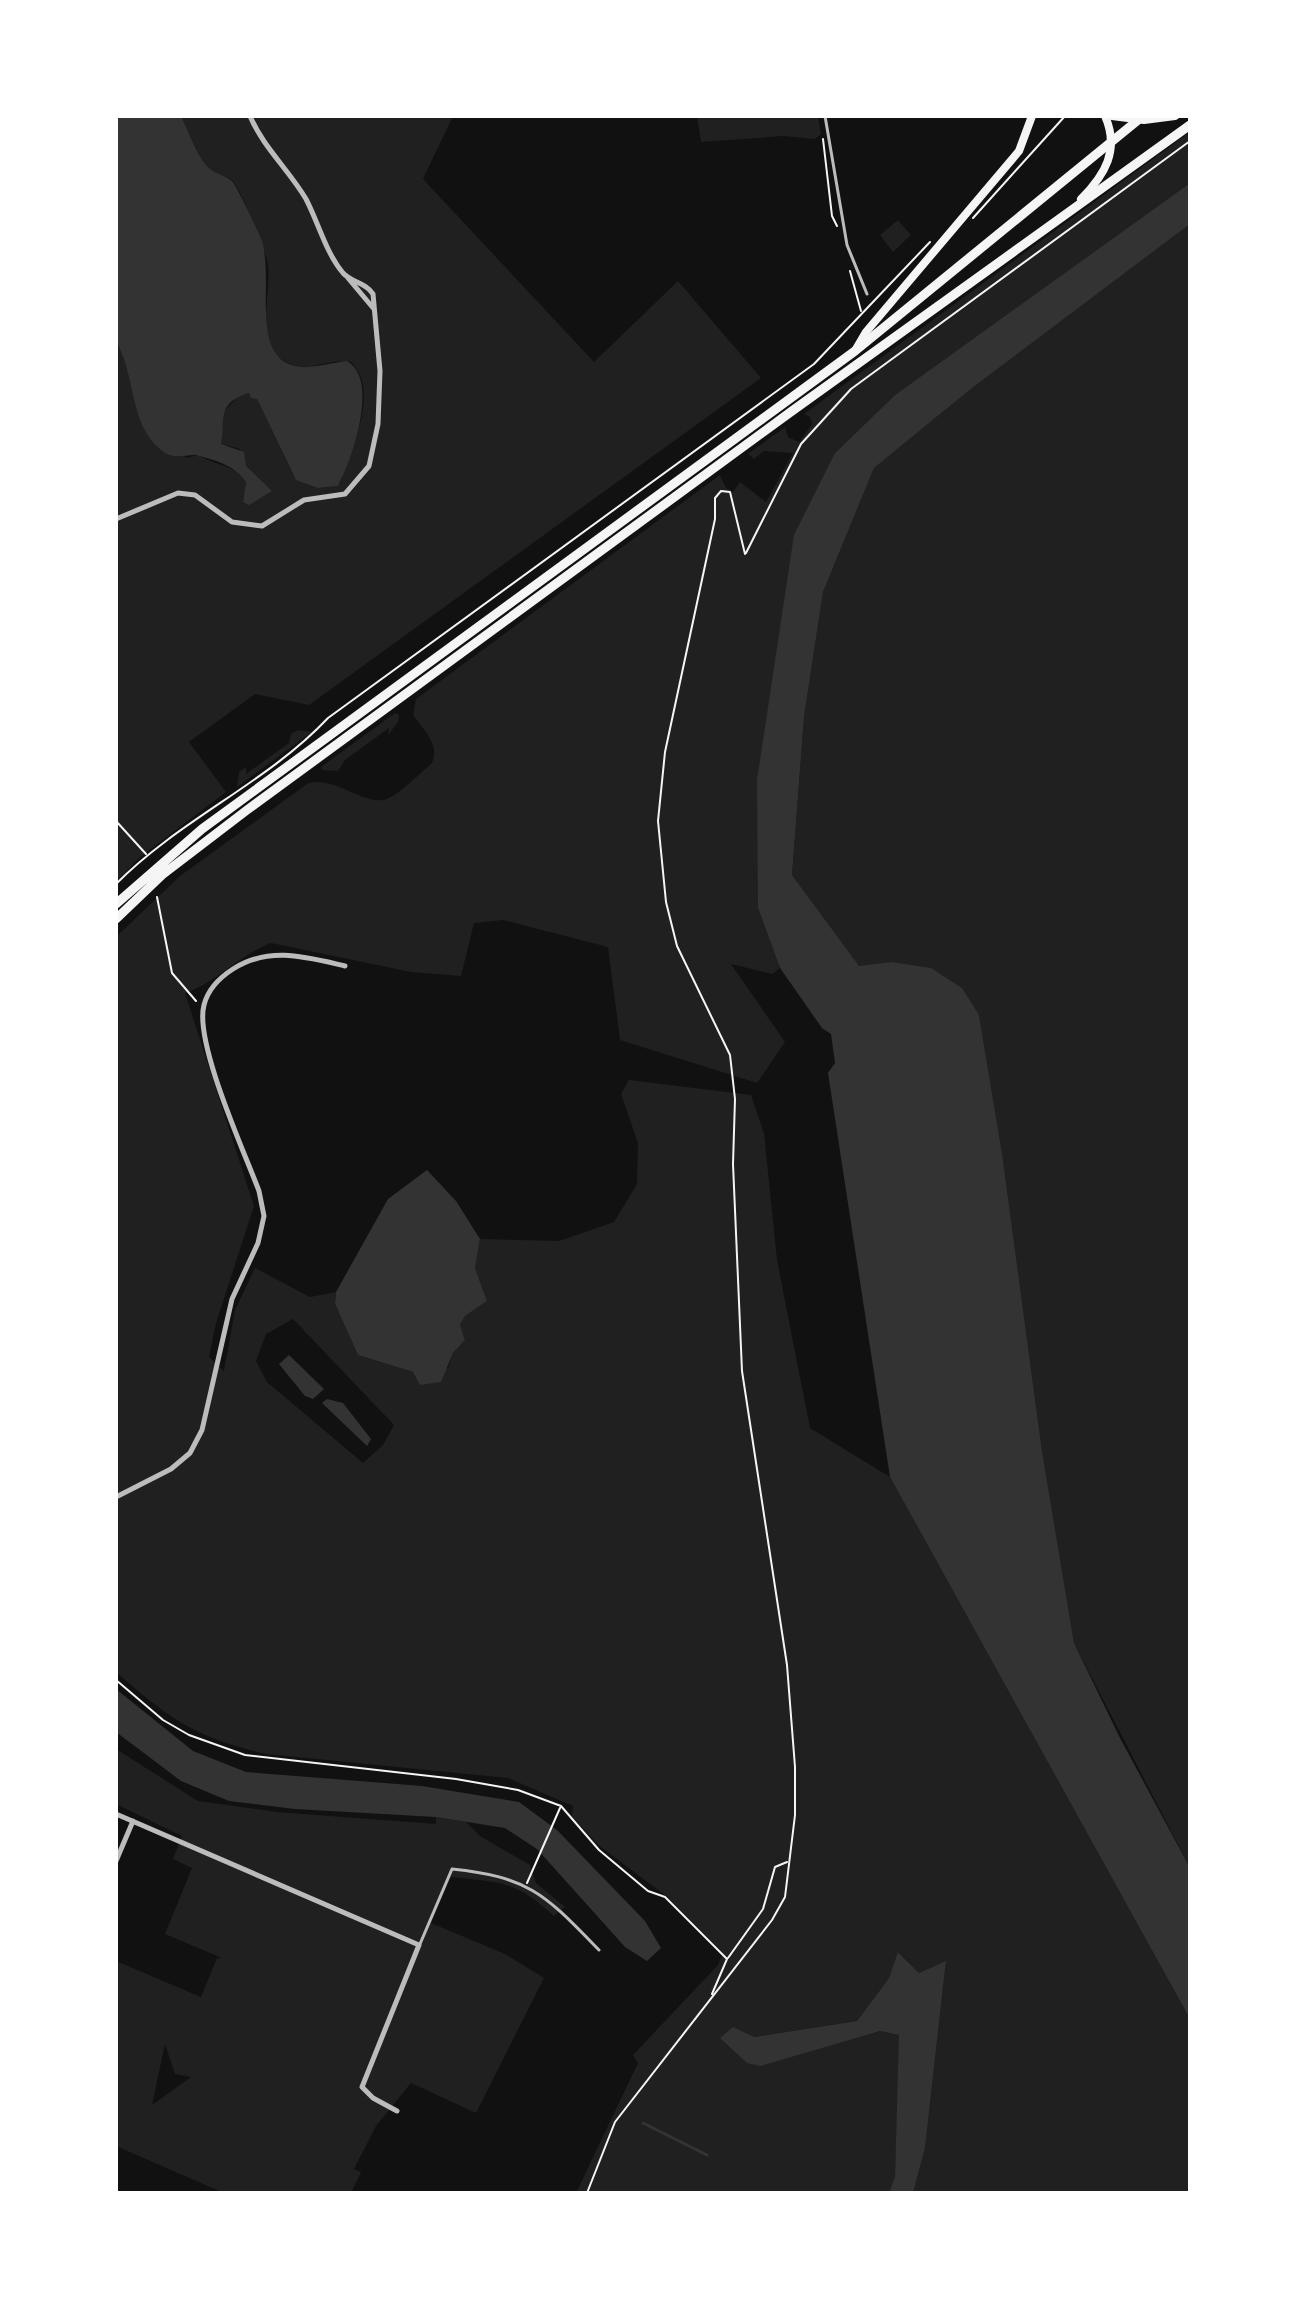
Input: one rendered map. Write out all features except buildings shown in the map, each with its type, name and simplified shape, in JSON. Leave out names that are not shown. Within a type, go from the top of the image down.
[{"type":"main road","points":[[855,351],[866,332],[1015,157],[1028,136],[1032,116]]},
{"type":"main road","points":[[1069,211],[1094,186],[1109,160],[1111,136],[1105,116]]},
{"type":"main road","points":[[1112,116],[1144,120],[1175,116]]},
{"type":"main road","points":[[116,904],[202,829],[855,351],[1143,116]]},
{"type":"main road","points":[[116,919],[170,868],[247,810],[1190,125]]},
{"type":"street","points":[[250,116],[259,137],[277,156],[305,198],[337,263],[374,309]]},
{"type":"street","points":[[116,519],[178,493],[195,495],[232,522],[262,526],[304,500],[345,494],[369,466],[378,424],[380,371],[374,309],[368,286],[348,277]]},
{"type":"street","points":[[116,1497],[171,1469],[190,1453],[202,1430],[232,1299],[258,1243],[264,1216],[259,1191],[208,1048],[203,1008],[208,992],[222,976],[257,957],[295,956],[345,966]]},
{"type":"street","points":[[116,1814],[419,1945],[362,2087],[373,2098],[397,2111]]},
{"type":"street","points":[[116,1861],[133,1821]]},
{"type":"lane","points":[[825,116],[847,245],[867,294]]},
{"type":"lane","points":[[419,1945],[452,1869],[499,1875],[526,1884],[550,1900],[599,1950]]},
{"type":"path","points":[[587,2193],[615,2122],[785,1897],[795,1815],[787,1665],[742,1371],[733,1164],[735,1099],[730,1055],[677,946],[659,852],[659,791],[665,752],[715,519],[715,498],[721,491],[730,492],[745,554],[801,444],[851,389],[1190,141]]},
{"type":"path","points":[[116,884],[146,854],[814,364],[862,312]]},
{"type":"path","points":[[116,821],[146,854]]},
{"type":"path","points":[[157,897],[172,973],[203,1008]]},
{"type":"path","points":[[116,1680],[163,1720],[189,1735],[245,1755],[456,1779],[518,1790],[561,1806],[599,1850],[648,1891],[665,1897],[727,1959]]},
{"type":"path","points":[[526,1884],[561,1806]]},
{"type":"path","points":[[710,1998],[727,1959],[763,1909],[775,1867],[788,1863]]},
{"type":"shaded area","points":[[116,116],[181,116],[206,165],[234,184],[262,241],[266,270],[266,317],[271,344],[277,355],[301,367],[347,361],[357,370],[361,384],[360,420],[350,458],[338,486],[318,488],[296,480],[257,399],[251,398],[249,393],[238,397],[227,407],[221,444],[244,452],[246,466],[272,491],[249,505],[243,502],[246,482],[231,468],[200,456],[171,455],[150,439],[138,413],[127,369],[116,342]]},
{"type":"shaded area","points":[[181,116],[453,116],[423,179],[594,362],[678,281],[761,378],[309,705],[255,694],[189,742],[226,792],[139,858],[116,882],[116,342],[130,369],[133,393],[186,458],[199,455],[241,476],[246,482],[243,502],[263,484],[246,466],[240,449],[221,444],[223,412],[238,397],[249,393],[257,399],[295,478],[319,488],[338,486],[342,479],[357,436],[364,403],[359,374],[351,362],[298,366],[280,358],[272,349],[266,326],[268,264],[258,234],[236,185],[206,165]]},
{"type":"shaded area","points":[[697,116],[818,116],[821,134],[815,139],[783,136],[701,142]]},
{"type":"shaded area","points":[[1190,132],[1190,183],[895,395],[835,453],[758,908],[780,968],[772,974],[731,964],[785,1042],[757,1083],[620,1040],[608,947],[503,920],[474,923],[461,976],[411,972],[271,943],[259,948],[207,983],[185,993],[254,1206],[216,1323],[209,1357],[224,1371],[235,1310],[255,1268],[310,1297],[336,1292],[335,1304],[358,1355],[413,1372],[448,1368],[453,1353],[465,1340],[460,1325],[465,1316],[487,1301],[475,1268],[480,1239],[559,1241],[614,1222],[637,1184],[638,1143],[621,1094],[629,1080],[751,1095],[764,1133],[777,1260],[810,1428],[890,1477],[1190,2019],[1190,2193],[913,2193],[925,2148],[946,1962],[919,1973],[899,1952],[889,1978],[857,2021],[754,2037],[720,2038],[836,2041],[880,2031],[900,2035],[895,2176],[889,2193],[576,2193],[638,2063],[633,2055],[718,1965],[723,1953],[665,1895],[598,1845],[572,1816],[573,1806],[508,1778],[266,1754],[241,1748],[185,1725],[116,1672],[116,937],[180,876],[307,784],[327,783],[378,800],[399,792],[432,763],[434,756],[430,738],[413,715],[416,699],[720,475],[726,488],[733,492],[740,482],[766,502],[793,453],[764,451],[754,459],[748,454],[785,427],[788,437],[799,442],[812,424],[810,417],[804,414]],"holes":[[[293,1319],[394,1425],[383,1445],[363,1463],[267,1382],[256,1361],[266,1334]]]},
{"type":"shaded area","points":[[1190,183],[1190,224],[972,388],[874,468],[823,592],[804,717],[792,875],[859,966],[891,962],[931,968],[962,988],[979,1015],[1002,1153],[1042,1451],[1074,1643],[1120,1738],[1190,1868],[1190,2019],[890,1477],[828,1073],[835,1063],[831,1034],[822,1028],[780,968],[758,908],[757,780],[794,535],[835,453],[895,395]]},
{"type":"shaded area","points":[[898,220],[911,235],[893,252],[880,235]]},
{"type":"shaded area","points":[[1190,224],[1190,1868],[1074,1643],[1042,1451],[1002,1153],[979,1015],[891,962],[859,967],[792,875],[804,717],[823,592],[874,468],[972,388]]},
{"type":"shaded area","points":[[395,713],[399,715],[398,722],[388,735],[389,728],[345,760],[338,771],[323,770],[321,767]]},
{"type":"shaded area","points":[[298,730],[312,732],[237,787],[239,772],[246,767],[246,774],[289,743],[291,734]]},
{"type":"shaded area","points":[[427,1170],[456,1201],[480,1239],[475,1268],[487,1301],[465,1316],[460,1325],[465,1340],[453,1353],[441,1382],[420,1385],[413,1372],[358,1355],[335,1304],[336,1292],[388,1199]]},
{"type":"shaded area","points":[[289,1355],[324,1389],[313,1399],[305,1396],[279,1364]]},
{"type":"shaded area","points":[[327,1399],[343,1403],[371,1439],[367,1446],[322,1403]]},
{"type":"shaded area","points":[[116,1689],[193,1751],[246,1772],[422,1786],[519,1802],[557,1830],[645,1921],[661,1948],[647,1961],[625,1947],[537,1849],[505,1828],[436,1817],[295,1809],[229,1801],[181,1781],[116,1732]]},
{"type":"shaded area","points":[[116,1749],[198,1801],[277,1812],[436,1824],[436,1817],[466,1822],[480,1836],[530,1865],[536,1883],[565,1907],[554,1916],[518,1889],[451,1877],[431,1923],[505,1954],[544,1978],[476,2113],[411,2083],[376,2126],[354,2169],[361,2172],[351,2193],[224,2193],[116,2146],[116,1961],[201,1997],[217,1958],[222,1958],[165,1934],[192,1868],[173,1859],[182,1836],[116,1804]],"holes":[[[165,2044],[175,2074],[191,2077],[152,2105]]]},
{"type":"shaded area","points":[[898,1952],[919,1973],[946,1961],[925,2148],[913,2193],[889,2193],[895,2176],[899,2035],[880,2031],[760,2066],[747,2063],[720,2038],[733,2027],[754,2037],[857,2021],[889,1978]]},
{"type":"waterway","points":[[643,2123],[707,2155]]}]
